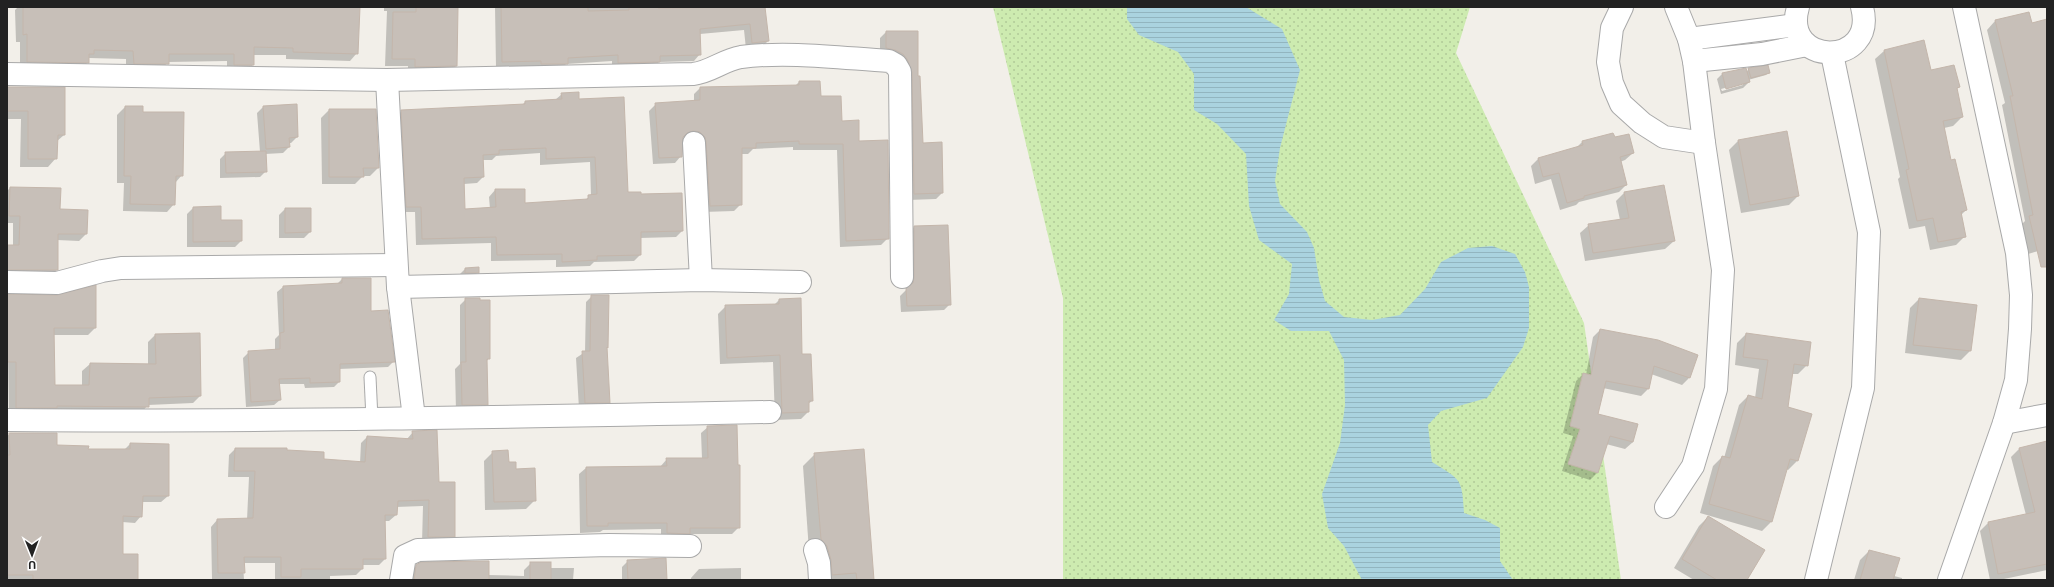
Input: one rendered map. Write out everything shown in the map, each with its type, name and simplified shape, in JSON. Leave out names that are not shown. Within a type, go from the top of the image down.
[{"type":"street","points":[[1622,7],[1612,28],[1608,62],[1612,83],[1620,104],[1642,123],[1664,137],[1704,143]]},
{"type":"street","points":[[1666,507],[1693,466],[1716,388],[1723,270],[1704,143],[1694,61],[1689,39],[1676,7]]},
{"type":"street","points":[[1689,39],[1797,16],[1800,36],[1807,45],[1819,52],[1832,54],[1851,46],[1860,36],[1864,22],[1864,7]]},
{"type":"street","points":[[1949,580],[2004,423],[2016,380],[2021,295],[2017,253],[1964,7]]},
{"type":"street","points":[[1694,61],[1762,54],[1807,45]]},
{"type":"street","points":[[1816,580],[1862,388],[1869,232],[1832,54]]},
{"type":"street","points":[[7,74],[387,80],[693,74],[706,72],[728,59],[760,55],[889,61],[896,65],[900,72],[902,277]]},
{"type":"street","points":[[387,80],[396,265],[414,418]]},
{"type":"street","points":[[694,142],[701,280]]},
{"type":"street","points":[[7,282],[57,283],[120,268],[396,265]]},
{"type":"street","points":[[398,287],[701,280],[800,282]]},
{"type":"street","points":[[7,420],[154,422],[770,412]]},
{"type":"street","points":[[2004,423],[2047,415]]},
{"type":"street","points":[[401,580],[405,556],[418,550],[609,545],[690,546]]},
{"type":"street","points":[[815,550],[819,563],[820,580]]},
{"type":"lane","points":[[370,377],[372,419]]},
{"type":"green space","points":[[993,7],[1470,7],[1456,53],[1584,323],[1621,580],[1063,580],[1063,298]]},
{"type":"water","points":[[1127,7],[1246,7],[1282,29],[1300,70],[1280,148],[1275,181],[1280,204],[1307,232],[1314,248],[1319,280],[1325,301],[1344,317],[1372,320],[1400,315],[1425,289],[1441,262],[1468,248],[1492,246],[1515,254],[1525,272],[1529,287],[1529,328],[1523,347],[1487,398],[1441,411],[1428,425],[1432,462],[1458,481],[1461,486],[1464,513],[1485,520],[1500,528],[1500,561],[1513,580],[1362,580],[1344,546],[1328,528],[1322,494],[1340,443],[1345,405],[1344,360],[1329,331],[1291,331],[1274,320],[1289,294],[1292,264],[1259,240],[1249,206],[1246,154],[1217,124],[1194,110],[1194,74],[1178,52],[1139,35],[1127,19]]},
{"type":"building","points":[[23,7],[360,7],[358,54],[293,52],[293,48],[254,47],[254,65],[234,65],[234,54],[169,54],[169,64],[134,64],[133,51],[94,50],[94,54],[89,54],[89,63],[27,62],[27,34],[23,35]]},
{"type":"building","points":[[416,7],[458,7],[457,66],[415,67],[415,59],[392,59],[393,12],[416,12]]},
{"type":"building","points":[[501,7],[588,7],[588,11],[629,10],[629,7],[765,7],[769,41],[752,43],[750,24],[700,29],[701,55],[660,56],[660,62],[618,63],[618,55],[568,58],[568,64],[541,64],[541,61],[502,62]]},
{"type":"building","points":[[2029,12],[2032,23],[2047,19],[2047,267],[2041,267],[2029,216],[2033,215],[2010,96],[2013,96],[1995,20]]},
{"type":"building","points":[[886,31],[918,31],[918,76],[920,76],[923,143],[942,142],[943,193],[914,194],[912,72],[907,59],[903,54],[886,48]]},
{"type":"building","points":[[1924,40],[1931,70],[1954,65],[1960,87],[1957,88],[1963,117],[1943,121],[1951,160],[1955,159],[1967,210],[1961,212],[1966,237],[1938,242],[1933,218],[1917,221],[1906,170],[1909,169],[1884,50]]},
{"type":"building","points":[[1768,65],[1770,73],[1751,78],[1748,68]]},
{"type":"building","points":[[1746,68],[1750,82],[1726,89],[1722,73]]},
{"type":"building","points":[[799,81],[820,81],[821,96],[841,96],[842,121],[859,120],[859,141],[888,140],[889,239],[846,241],[843,144],[799,144],[799,141],[756,143],[756,148],[742,148],[742,205],[710,206],[706,142],[705,137],[700,132],[693,131],[687,133],[683,137],[682,157],[659,158],[655,103],[700,100],[700,87],[799,85]]},
{"type":"building","points":[[7,87],[65,87],[65,135],[58,135],[57,159],[28,159],[28,111],[7,111]]},
{"type":"building","points":[[579,92],[579,99],[624,97],[628,192],[641,192],[641,194],[682,193],[683,231],[641,232],[641,255],[597,256],[597,260],[562,262],[562,254],[497,255],[496,237],[422,239],[421,207],[406,207],[401,110],[525,104],[525,101],[562,99],[561,93]],"holes":[[[546,148],[546,159],[595,157],[597,194],[588,195],[588,199],[525,203],[525,189],[495,189],[496,207],[465,209],[464,178],[484,177],[483,155],[499,154],[499,150]]]},
{"type":"building","points":[[297,104],[298,137],[289,138],[290,147],[266,149],[263,106]]},
{"type":"building","points":[[125,106],[143,106],[143,112],[184,112],[183,176],[176,176],[175,205],[130,204],[131,176],[124,176]]},
{"type":"building","points":[[329,109],[376,109],[379,168],[363,168],[364,177],[329,177]]},
{"type":"building","points":[[1787,131],[1799,196],[1750,205],[1738,140]]},
{"type":"building","points":[[1613,133],[1615,137],[1629,134],[1634,153],[1620,157],[1627,185],[1584,196],[1584,198],[1567,203],[1559,173],[1543,177],[1538,158],[1583,145],[1582,141]]},
{"type":"building","points":[[266,151],[267,172],[226,173],[225,152]]},
{"type":"building","points":[[1664,185],[1675,241],[1593,253],[1588,224],[1629,218],[1624,192]]},
{"type":"building","points":[[10,187],[61,188],[60,209],[88,210],[87,234],[58,234],[58,270],[7,270],[7,245],[19,245],[20,216],[9,216]]},
{"type":"building","points":[[221,206],[221,220],[242,220],[242,241],[193,242],[193,207]]},
{"type":"building","points":[[285,208],[311,208],[311,232],[285,233]]},
{"type":"building","points":[[948,225],[951,305],[907,306],[906,288],[913,283],[914,277],[914,226]]},
{"type":"building","points":[[479,267],[479,273],[465,273],[465,268]]},
{"type":"building","points":[[342,278],[371,278],[371,311],[388,310],[395,362],[340,364],[340,382],[310,383],[310,378],[279,379],[281,400],[251,402],[248,351],[280,349],[280,333],[284,332],[283,286],[342,283]]},
{"type":"building","points":[[96,285],[96,328],[54,328],[55,385],[89,385],[90,363],[156,364],[155,334],[200,333],[201,396],[149,398],[149,407],[57,406],[57,408],[16,408],[16,362],[7,362],[7,294],[57,295]]},
{"type":"building","points":[[591,295],[609,295],[608,348],[607,347],[610,403],[585,403],[582,351],[590,351]]},
{"type":"building","points":[[465,298],[490,300],[490,359],[487,359],[488,405],[462,405],[461,362],[466,362]]},
{"type":"building","points":[[801,298],[802,354],[811,354],[813,401],[809,401],[809,412],[782,413],[780,355],[727,358],[725,305],[779,304],[779,299]]},
{"type":"building","points":[[1919,298],[1977,305],[1971,351],[1913,345]]},
{"type":"building","points":[[1600,329],[1658,340],[1698,355],[1690,378],[1654,366],[1649,389],[1606,381],[1598,414],[1638,424],[1633,442],[1610,436],[1598,473],[1568,464],[1580,429],[1570,426],[1583,373],[1591,375]]},
{"type":"building","points":[[1746,333],[1811,342],[1808,366],[1794,364],[1788,407],[1812,414],[1798,461],[1790,459],[1772,522],[1709,504],[1722,456],[1730,458],[1748,395],[1762,399],[1768,360],[1743,357]]},
{"type":"building","points":[[737,425],[738,465],[740,465],[740,528],[690,528],[690,534],[667,533],[667,523],[608,523],[608,526],[587,526],[586,467],[667,466],[666,458],[708,458],[707,426]]},
{"type":"building","points":[[437,430],[439,482],[455,482],[455,537],[428,537],[429,500],[398,501],[397,515],[385,515],[386,559],[363,559],[363,569],[301,569],[301,577],[281,577],[281,557],[244,557],[245,573],[218,573],[217,519],[253,518],[255,471],[234,471],[235,448],[287,448],[287,450],[324,452],[324,459],[365,462],[367,436],[413,439],[412,431]]},
{"type":"building","points":[[9,433],[57,433],[57,445],[89,446],[88,449],[130,449],[130,443],[169,444],[169,496],[143,496],[142,517],[123,516],[123,554],[138,554],[138,580],[33,580],[33,575],[7,575],[7,455],[10,455]]},
{"type":"building","points":[[2047,441],[2047,564],[1998,574],[1988,522],[2035,512],[2019,448]]},
{"type":"building","points":[[864,449],[874,580],[857,580],[856,573],[832,575],[831,560],[827,546],[821,539],[814,453]]},
{"type":"building","points":[[508,450],[509,462],[516,462],[516,469],[535,468],[536,501],[494,502],[492,451]]},
{"type":"building","points":[[1708,516],[1765,550],[1747,580],[1717,580],[1682,559]]},
{"type":"building","points":[[1869,550],[1900,558],[1893,580],[1860,580]]},
{"type":"building","points":[[666,558],[667,580],[628,580],[627,560]]},
{"type":"building","points":[[489,561],[489,580],[414,580],[416,565],[421,562]]},
{"type":"building","points":[[530,562],[551,562],[551,580],[530,580]]}]
